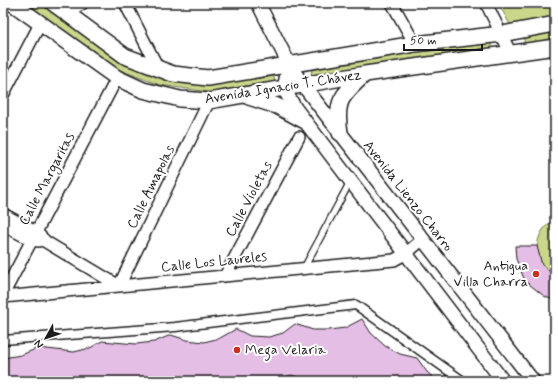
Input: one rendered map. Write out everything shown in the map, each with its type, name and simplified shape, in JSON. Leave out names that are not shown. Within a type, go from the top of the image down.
[{"type":"main road","name":"Avenida Ignacio T. Chávez","points":[[53,3],[125,56],[173,74],[208,78],[415,44],[502,34],[555,24]]},
{"type":"main road","name":"Avenida Ignacio T. Chávez","points":[[18,6],[40,24],[117,78],[143,90],[180,99],[209,101],[364,74],[555,47]]},
{"type":"main road","points":[[340,133],[338,109],[341,100],[346,92],[364,74]]},
{"type":"main road","points":[[244,96],[277,106],[305,122]]},
{"type":"street","points":[[66,13],[83,3]]},
{"type":"street","points":[[125,3],[159,70]]},
{"type":"street","name":"Avenida Lienzo Charro","points":[[258,3],[289,64],[304,85],[422,240],[534,381]]},
{"type":"street","points":[[392,3],[415,44]]},
{"type":"street","points":[[486,3],[502,34],[510,54]]},
{"type":"street","points":[[3,95],[40,24]]},
{"type":"street","points":[[289,64],[284,89],[305,122],[503,381]]},
{"type":"street","name":"Calle Margaritas","points":[[3,296],[117,78]]},
{"type":"street","name":"Calle Amapolas","points":[[119,286],[209,101]]},
{"type":"street","points":[[299,137],[305,122]]},
{"type":"street","name":"Calle Violetas","points":[[225,276],[299,137]]},
{"type":"street","points":[[3,214],[34,236]]},
{"type":"street","points":[[3,224],[46,242],[119,286]]},
{"type":"street","name":"Calle Los Laureles","points":[[3,296],[394,260],[405,254],[422,240]]},
{"type":"street","points":[[3,340],[175,327],[356,305],[463,381]]},
{"type":"lane","points":[[304,268],[350,182]]},
{"type":"green space","points":[[31,3],[45,3],[74,25],[163,74],[273,71],[275,83],[209,92],[160,85],[117,69],[37,12]]},
{"type":"green space","points":[[498,3],[555,3],[555,19],[512,28]]},
{"type":"green space","points":[[555,30],[555,41],[525,45],[523,35]]},
{"type":"green space","points":[[489,40],[494,50],[311,80],[312,67]]},
{"type":"green space","points":[[555,220],[555,276],[547,271],[542,264],[537,248],[538,240],[542,232],[547,225]]},
{"type":"building","name":"Antigua Villa Charra","points":[[515,246],[537,246],[542,265],[555,276],[555,301],[544,296],[525,281],[516,259]]},
{"type":"building","name":"Mega Velaria","points":[[362,319],[371,333],[385,346],[400,354],[417,358],[427,372],[437,381],[311,381],[291,375],[274,381],[3,381],[3,358],[21,355],[38,348],[74,352],[90,348],[102,341],[136,344],[154,342],[171,335],[187,340],[204,342],[220,338],[236,329],[250,336],[269,337],[283,333],[295,324],[313,330],[329,330],[345,328]]},
{"type":"place","name":"Antigua Villa Charra","points":[[536,274]]},
{"type":"place","name":"Mega Velaria","points":[[237,350]]}]
